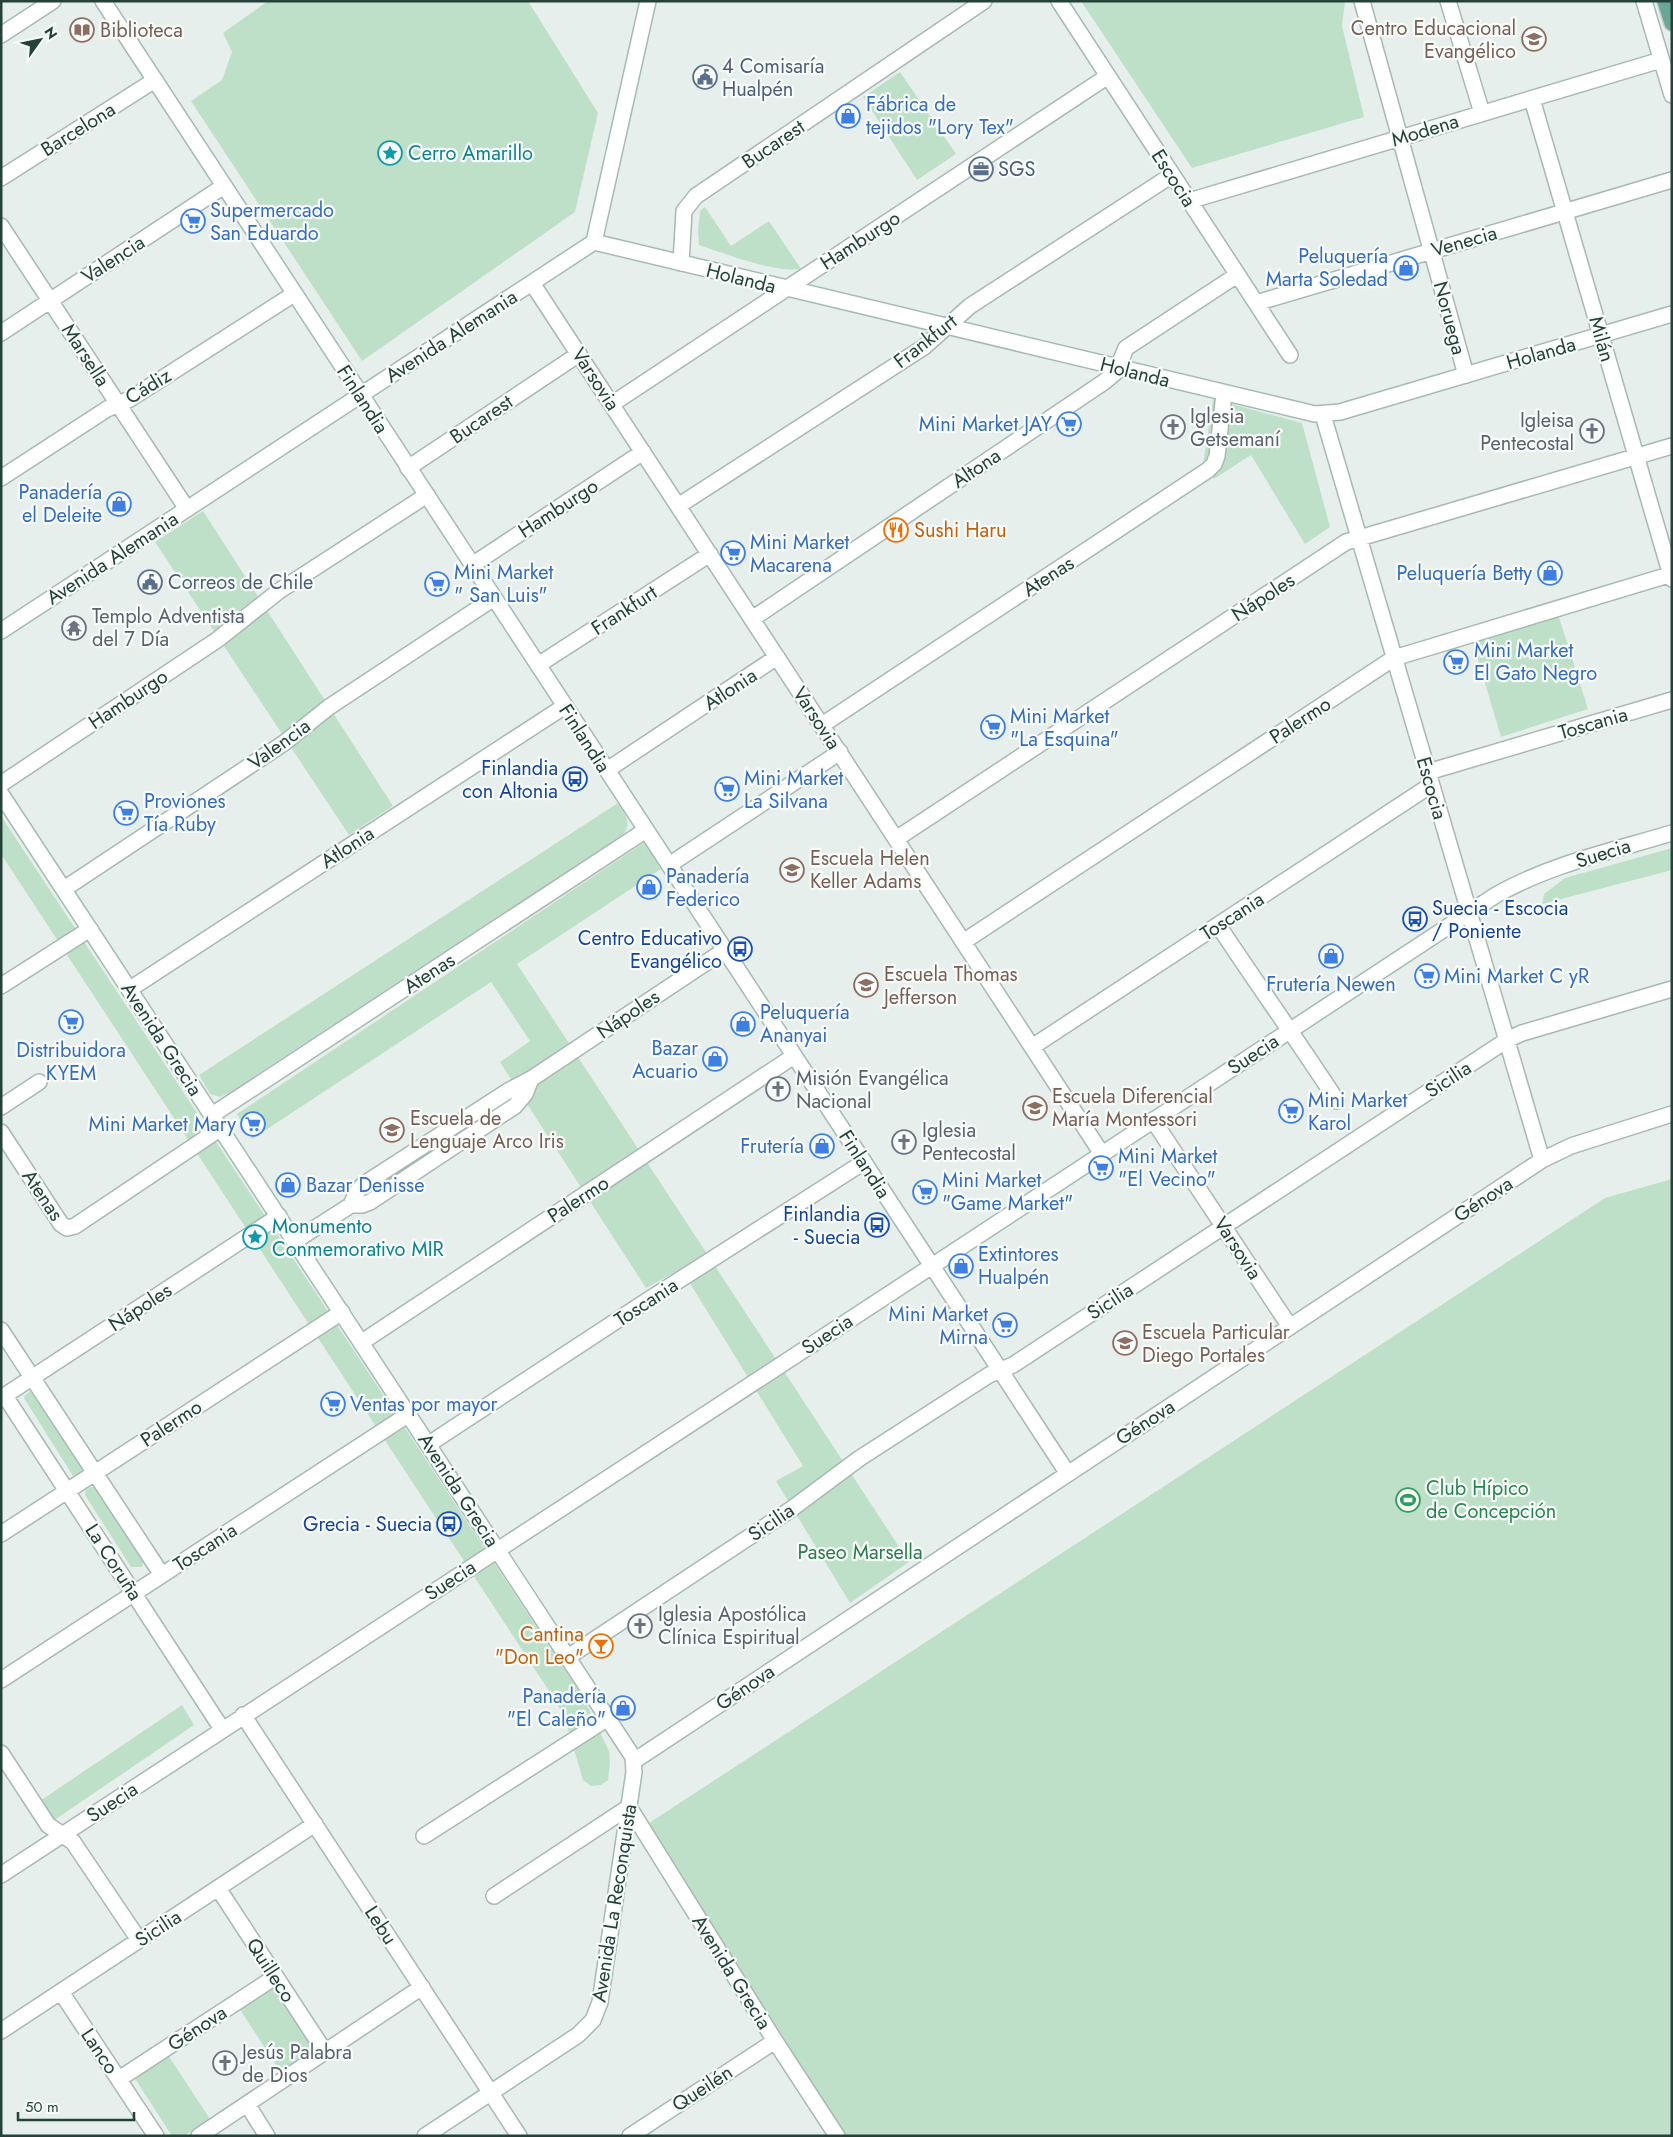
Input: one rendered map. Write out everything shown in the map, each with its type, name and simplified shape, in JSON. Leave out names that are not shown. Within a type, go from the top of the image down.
[{"type":"main road","points":[[1665,1],[1672,23]]},
{"type":"street","points":[[1,35],[53,1]]},
{"type":"street","name":"Finlandia","points":[[103,1],[1068,1474]]},
{"type":"street","points":[[594,242],[648,1]]},
{"type":"street","name":"Bucarest","points":[[681,263],[684,211],[696,196],[984,1]]},
{"type":"street","name":"Escocia","points":[[1059,1],[1290,355]]},
{"type":"street","name":"Noruega","points":[[1362,1],[1466,375]]},
{"type":"street","points":[[1448,1],[1482,113]]},
{"type":"street","points":[[1644,1],[1672,96]]},
{"type":"street","name":"Modena","points":[[1189,201],[1661,60]]},
{"type":"street","name":"Hamburgo","points":[[612,404],[1108,76]]},
{"type":"street","name":"Barcelona","points":[[1,178],[155,80]]},
{"type":"street","name":"Milán","points":[[1532,99],[1671,576]]},
{"type":"street","name":"Frankfurt","points":[[678,506],[924,347],[970,306],[1172,175]]},
{"type":"street","name":"Venecia","points":[[1256,303],[1672,180]]},
{"type":"street","name":"Valencia","points":[[1,333],[224,186]]},
{"type":"street","name":"Marsella","points":[[1,226],[187,509]]},
{"type":"street","name":"Holanda","points":[[594,242],[1224,394],[1301,412],[1323,415],[1340,412],[1672,314]]},
{"type":"street","name":"Avenida Alemania","points":[[1,631],[594,242]]},
{"type":"street","name":"Altona","points":[[752,619],[1104,382],[1118,368],[1124,351],[1130,345],[1237,275]]},
{"type":"street","name":"Varsovia","points":[[532,283],[1102,1154]]},
{"type":"street","name":"Cádiz","points":[[1,478],[107,408],[130,399],[294,294]]},
{"type":"street","name":"Bucarest","points":[[408,468],[579,354]]},
{"type":"street","name":"Atenas","points":[[822,726],[1208,470],[1214,464],[1217,456],[1224,394]]},
{"type":"street","name":"Escocia","points":[[1323,415],[1542,1160]]},
{"type":"street","name":"Nápoles","points":[[896,839],[1346,542],[1672,446]]},
{"type":"street","name":"Hamburgo","points":[[472,564],[643,452]]},
{"type":"street","name":"Hamburgo","points":[[1,784],[217,640],[279,591],[427,495]]},
{"type":"street","name":"Frankfurt","points":[[538,665],[710,554]]},
{"type":"street","name":"Palermo","points":[[964,942],[1394,658],[1671,576]]},
{"type":"street","name":"Valencia","points":[[64,889],[284,742],[329,707],[494,598]]},
{"type":"street","name":"Atlonia","points":[[607,770],[777,657]]},
{"type":"street","name":"Toscania","points":[[1032,1046],[1218,925],[1430,778],[1672,700]]},
{"type":"street","name":"Atlonia","points":[[130,989],[565,706]]},
{"type":"street","points":[[669,864],[840,752]]},
{"type":"street","name":"Avenida Grecia","points":[[1,794],[629,1749],[634,1761]]},
{"type":"street","name":"Atenas","points":[[1,1132],[61,1224],[71,1228],[216,1121],[646,830]]},
{"type":"street","name":"Suecia","points":[[1,1875],[222,1728],[932,1266],[1496,895],[1536,874],[1672,833]]},
{"type":"street","points":[[1218,925],[1336,1101]]},
{"type":"street","points":[[1,986],[90,929]]},
{"type":"street","name":"Nápoles","points":[[295,1241],[351,1205],[357,1192],[364,1184],[508,1090],[531,1079],[725,950]]},
{"type":"street","name":"Sicilia","points":[[568,1657],[790,1510],[860,1458],[988,1375],[1013,1365],[1507,1040],[1522,1033],[1672,989]]},
{"type":"street","name":"Palermo","points":[[362,1342],[794,1056]]},
{"type":"street","points":[[1,1107],[39,1082]]},
{"type":"street","name":"Génova","points":[[634,1761],[1542,1160],[1571,1146],[1672,1114]]},
{"type":"street","name":"Varsovia","points":[[1153,1120],[1290,1327]]},
{"type":"street","name":"Toscania","points":[[429,1444],[645,1302],[864,1162]]},
{"type":"street","name":"Nápoles","points":[[3,1397],[279,1216]]},
{"type":"street","name":"Palermo","points":[[1,1534],[342,1312]]},
{"type":"street","name":"La Coruña","points":[[1,1330],[162,1575]]},
{"type":"street","name":"La Coruña","points":[[3,1397],[67,1491],[222,1728]]},
{"type":"street","name":"Toscania","points":[[1,1680],[409,1414]]},
{"type":"street","name":"Lebu","points":[[243,1715],[519,2136]]},
{"type":"street","points":[[424,1836],[608,1718]]},
{"type":"street","points":[[1,1753],[48,1825],[73,1842],[139,1940]]},
{"type":"street","name":"Avenida La Reconquista","points":[[425,2136],[584,2031],[597,2012],[629,1806],[634,1761]]},
{"type":"street","points":[[494,1896],[629,1806]]},
{"type":"street","name":"Avenida Grecia","points":[[629,1806],[775,2041],[837,2136]]},
{"type":"street","name":"Sicilia","points":[[1,2031],[315,1824]]},
{"type":"street","name":"Quilleco","points":[[218,1888],[325,2052]]},
{"type":"street","name":"Génova","points":[[119,2079],[275,1977]]},
{"type":"street","points":[[199,2136],[422,1987]]},
{"type":"street","name":"Lanco","points":[[61,1992],[156,2136]]},
{"type":"street","name":"Queilén","points":[[630,2136],[775,2041]]},
{"type":"street","points":[[246,2104],[267,2136]]},
{"type":"green space","name":"Cerro Amarillo","points":[[268,1],[528,1],[598,113],[575,212],[362,361],[191,101],[222,80],[232,52],[223,33]]},
{"type":"green space","points":[[1081,1],[1345,1],[1342,26],[1364,117],[1192,168]]},
{"type":"green space","points":[[900,72],[956,154],[917,180],[863,97]]},
{"type":"green space","points":[[705,207],[731,246],[769,221],[801,269],[764,266],[699,245],[700,211]]},
{"type":"green space","points":[[1213,399],[1302,423],[1330,527],[1305,544],[1251,455],[1214,479],[1203,464]]},
{"type":"green space","points":[[203,511],[393,806],[349,835],[155,542]]},
{"type":"green space","points":[[1558,614],[1588,709],[1501,737],[1472,639]]},
{"type":"green space","points":[[618,803],[628,824],[621,836],[229,1093],[220,1097],[210,1094],[199,1075]]},
{"type":"green space","points":[[1,816],[584,1699],[609,1751],[608,1780],[601,1785],[591,1786],[583,1780],[566,1722],[557,1703],[1,854]]},
{"type":"green space","name":"Paseo Marsella","points":[[645,842],[661,869],[517,964],[909,1562],[850,1603],[776,1481],[803,1466],[681,1269],[646,1288],[500,1062],[530,1041],[491,982],[252,1139],[237,1114]]},
{"type":"green space","points":[[1672,848],[1672,870],[1542,904],[1544,894],[1565,878]]},
{"type":"green space","name":"Club Hípico de Concepción","points":[[1672,1179],[1672,2136],[846,2136],[643,1827],[1605,1198]]},
{"type":"green space","points":[[32,1390],[36,1391],[85,1468],[85,1472],[76,1477],[73,1476],[24,1398]]},
{"type":"green space","points":[[91,1487],[97,1487],[144,1559],[142,1567],[131,1567],[85,1495],[86,1490]]},
{"type":"green space","points":[[182,1705],[194,1725],[53,1821],[40,1801]]},
{"type":"green space","points":[[271,1986],[277,1988],[314,2049],[280,2071],[239,2008]]},
{"type":"green space","points":[[168,2055],[210,2119],[184,2136],[172,2136],[134,2077]]},
{"type":"place","name":"Biblioteca","points":[[82,30]]},
{"type":"place","name":"Centro Educacional Evangélico","points":[[1534,39]]},
{"type":"place","name":"4 Comisaría Hualpén","points":[[705,77]]},
{"type":"place","name":"Fábrica de tejidos \"Lory Tex\"","points":[[848,116]]},
{"type":"place","name":"Cerro Amarillo","points":[[390,153]]},
{"type":"place","name":"SGS","points":[[981,169]]},
{"type":"place","name":"Supermercado San Eduardo","points":[[193,221]]},
{"type":"place","name":"Peluquería Marta Soledad","points":[[1406,268]]},
{"type":"place","name":"Mini Market JAY","points":[[1069,424]]},
{"type":"place","name":"Iglesia Getsemaní","points":[[1173,427]]},
{"type":"place","name":"Igleisa Pentecostal","points":[[1592,431]]},
{"type":"place","name":"Panadería el Deleite","points":[[119,504]]},
{"type":"place","name":"Sushi Haru","points":[[896,530]]},
{"type":"place","name":"Mini Market Macarena","points":[[733,553]]},
{"type":"place","name":"Peluquería Betty","points":[[1550,573]]},
{"type":"place","name":"Correos de Chile","points":[[150,582]]},
{"type":"place","name":"Mini Market \" San Luis\"","points":[[437,584]]},
{"type":"place","name":"Templo Adventista del 7 Día","points":[[74,628]]},
{"type":"place","name":"Mini Market El Gato Negro","points":[[1456,662]]},
{"type":"place","name":"Mini Market \"La Esquina\"","points":[[993,727]]},
{"type":"place","name":"Finlandia con Altonia","points":[[575,779]]},
{"type":"place","name":"Mini Market La Silvana","points":[[727,789]]},
{"type":"place","name":"Proviones Tía Ruby","points":[[126,813]]},
{"type":"place","name":"Escuela Helen Keller Adams","points":[[792,870]]},
{"type":"place","name":"Panadería Federico","points":[[649,887]]},
{"type":"place","name":"Suecia - Escocia / Poniente","points":[[1415,919]]},
{"type":"place","name":"Centro Educativo Evangélico","points":[[740,949]]},
{"type":"place","name":"Frutería Newen","points":[[1331,956]]},
{"type":"place","name":"Mini Market C yR","points":[[1427,976]]},
{"type":"place","name":"Escuela Thomas Jefferson","points":[[866,985]]},
{"type":"place","name":"Distribuidora KYEM","points":[[71,1022]]},
{"type":"place","name":"Peluquería Ananyai","points":[[743,1024]]},
{"type":"place","name":"Bazar Acuario","points":[[715,1059]]},
{"type":"place","name":"Misión Evangélica Nacional","points":[[778,1089]]},
{"type":"place","name":"Escuela Diferencial María Montessori","points":[[1035,1108]]},
{"type":"place","name":"Mini Market Karol","points":[[1291,1111]]},
{"type":"place","name":"Mini Market Mary","points":[[253,1124]]},
{"type":"place","name":"Escuela de Lenguaje Arco Iris","points":[[392,1130]]},
{"type":"place","name":"Iglesia Pentecostal","points":[[904,1142]]},
{"type":"place","name":"Frutería","points":[[822,1146]]},
{"type":"place","name":"Mini Market \"El Vecino\"","points":[[1101,1168]]},
{"type":"place","name":"Bazar Denisse","points":[[288,1185]]},
{"type":"place","name":"Mini Market \"Game Market\"","points":[[925,1192]]},
{"type":"place","name":"Finlandia - Suecia","points":[[877,1225]]},
{"type":"place","name":"Monumento Conmemorativo MIR","points":[[255,1237]]},
{"type":"place","name":"Extintores Hualpén","points":[[961,1266]]},
{"type":"place","name":"Mini Market Mirna","points":[[1005,1325]]},
{"type":"place","name":"Escuela Particular Diego Portales","points":[[1125,1343]]},
{"type":"place","name":"Ventas por mayor","points":[[333,1404]]},
{"type":"place","name":"Club Hípico de Concepción","points":[[1408,1500]]},
{"type":"place","name":"Grecia - Suecia","points":[[449,1524]]},
{"type":"place","name":"Iglesia Apostólica Clínica Espiritual","points":[[640,1626]]},
{"type":"place","name":"Cantina \"Don Leo\"","points":[[601,1646]]},
{"type":"place","name":"Panadería \"El Caleño\"","points":[[623,1708]]},
{"type":"place","name":"Jesús Palabra de Dios","points":[[225,2063]]}]
